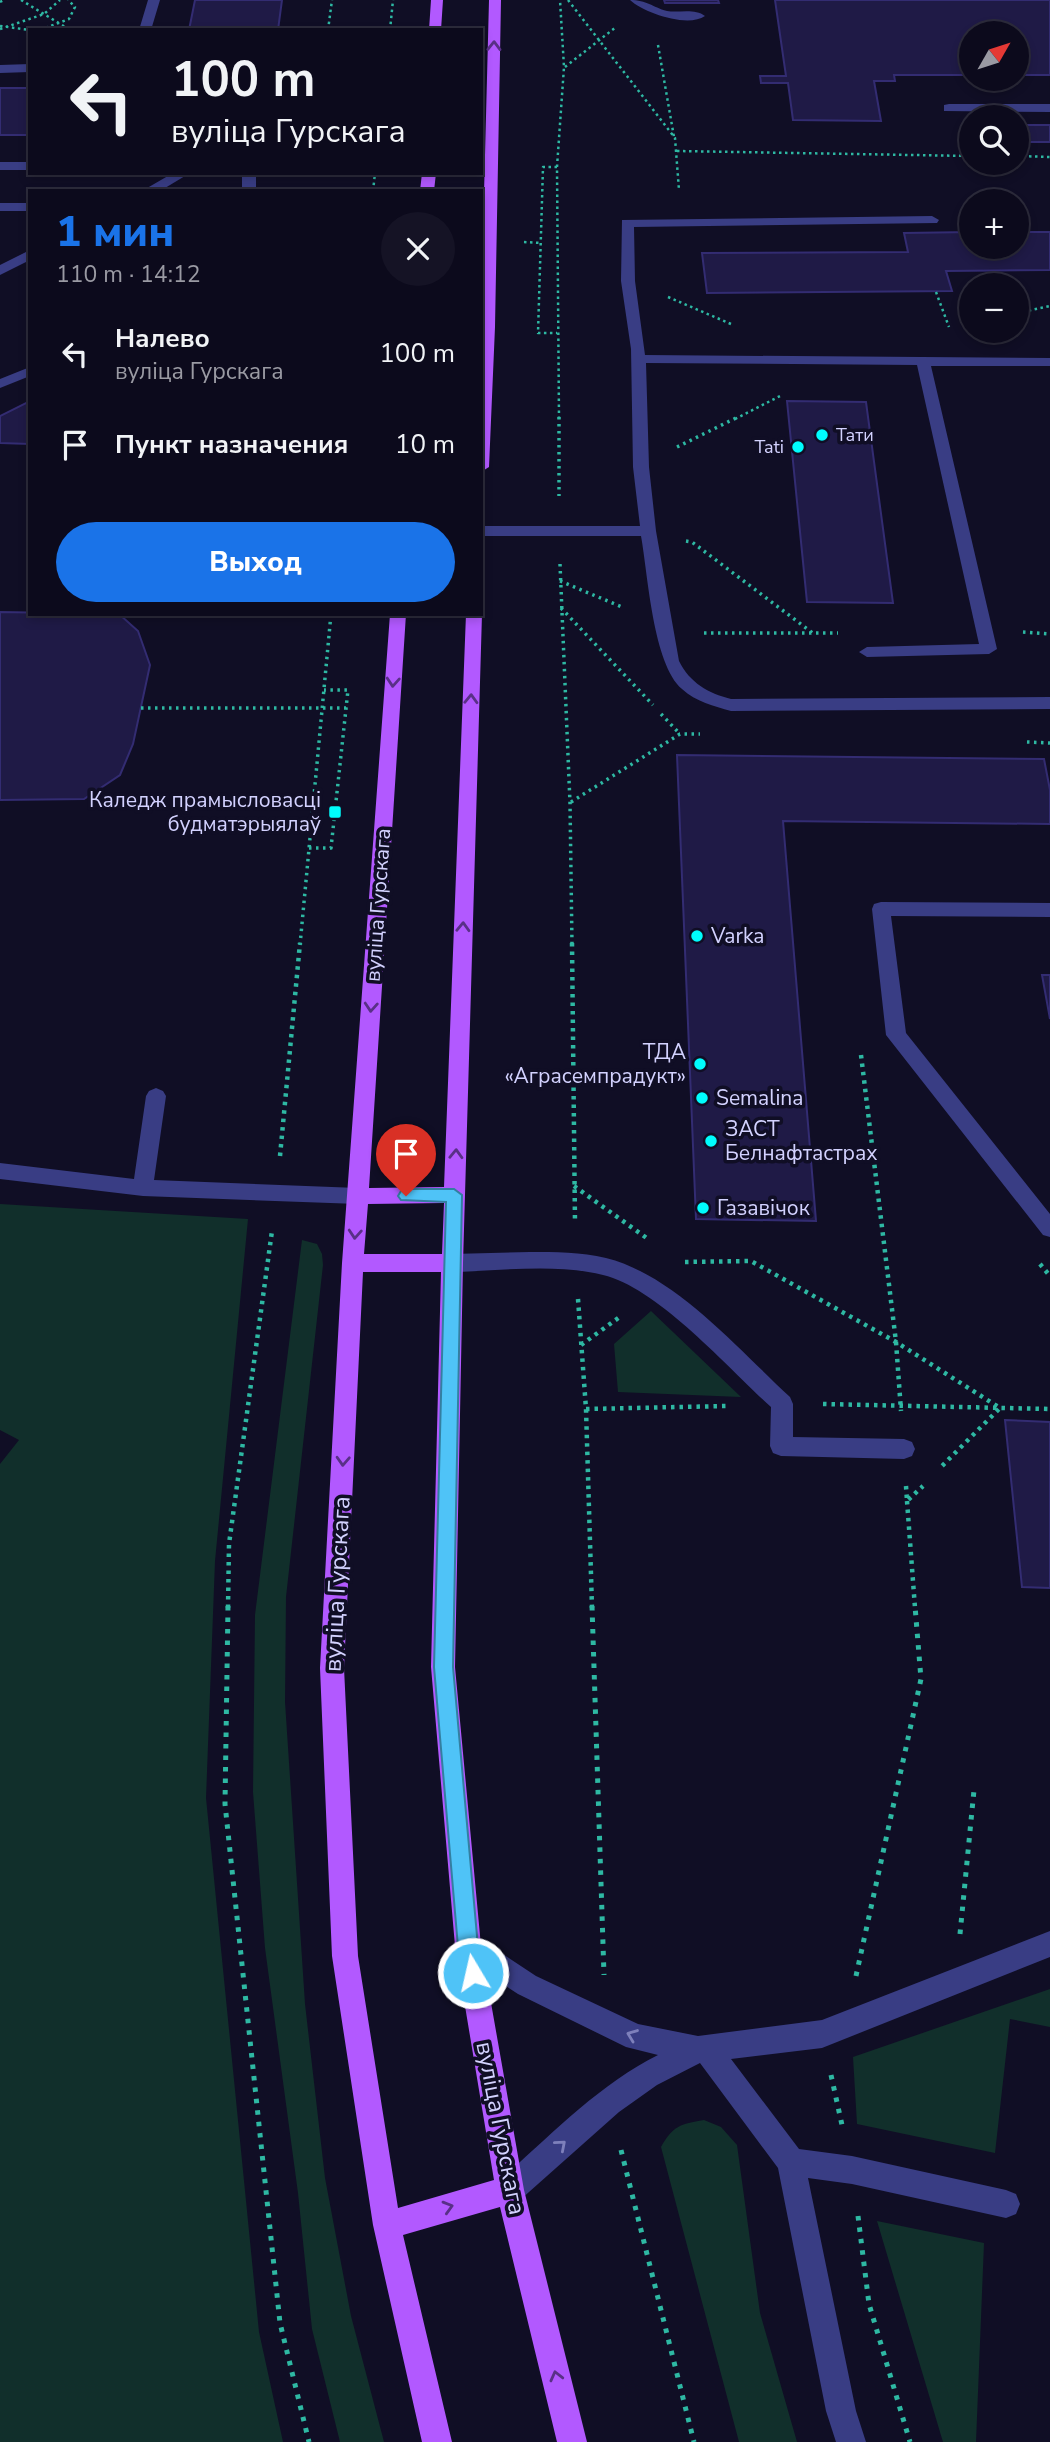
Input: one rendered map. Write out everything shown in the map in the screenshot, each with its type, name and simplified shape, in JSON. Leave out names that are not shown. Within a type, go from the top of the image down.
[{"type":"main road","points":[[435,28],[437,0]]},
{"type":"main road","points":[[483,366],[487,164],[495,0]]},
{"type":"main road","name":"вуліца Гурскага","points":[[398,616],[353,1264],[332,1668],[345,1956],[387,2225],[437,2442]]},
{"type":"main road","name":"вуліца Гурскага","points":[[474,616],[454,1195],[443,1667],[468,1947],[510,2190],[572,2442]]},
{"type":"main road","points":[[358,1196],[454,1195]]},
{"type":"main road","points":[[353,1264],[452,1263]]},
{"type":"main road","points":[[387,2225],[510,2190]]},
{"type":"lane","points":[[146,28],[154,0]]},
{"type":"lane","points":[[636,0],[663,14],[699,16]]},
{"type":"lane","points":[[0,69],[28,68]]},
{"type":"lane","points":[[949,108],[1050,108]]},
{"type":"lane","points":[[0,166],[28,166]]},
{"type":"lane","points":[[153,189],[180,175]]},
{"type":"lane","points":[[0,207],[28,207]]},
{"type":"lane","points":[[932,220],[626,223],[628,281],[639,359],[641,467],[648,531],[671,661],[677,676],[710,700],[730,705],[1050,703]]},
{"type":"lane","points":[[0,271],[28,255]]},
{"type":"lane","points":[[639,359],[1050,362]]},
{"type":"lane","points":[[867,652],[989,649],[923,361]]},
{"type":"lane","points":[[0,384],[28,371]]},
{"type":"lane","points":[[483,531],[648,531]]},
{"type":"lane","points":[[1050,910],[881,909],[896,1035],[1050,1228]]},
{"type":"lane","points":[[143,1188],[156,1096]]},
{"type":"lane","points":[[0,1171],[143,1188],[358,1196]]},
{"type":"lane","points":[[452,1263],[587,1264],[609,1267],[656,1290],[782,1404],[782,1446],[904,1449]]},
{"type":"lane","points":[[510,2190],[609,2102],[647,2075],[702,2050],[822,2034],[1050,1944]]},
{"type":"lane","points":[[468,1947],[527,1985],[636,2037],[702,2050],[791,2162],[841,2411],[851,2442]]},
{"type":"lane","points":[[791,2162],[852,2170],[1006,2204]]},
{"type":"path","points":[[21,0],[67,28]]},
{"type":"path","points":[[5,28],[44,14],[60,0]]},
{"type":"path","points":[[47,28],[61,24],[74,13],[75,7],[68,0]]},
{"type":"path","points":[[328,28],[332,0]]},
{"type":"path","points":[[390,28],[393,0]]},
{"type":"path","points":[[560,0],[564,67],[557,167],[559,532],[570,803],[575,1224]]},
{"type":"path","points":[[568,0],[675,138]]},
{"type":"path","points":[[564,67],[598,42],[629,14],[648,8]]},
{"type":"path","points":[[663,14],[656,32],[677,151],[682,224]]},
{"type":"path","points":[[0,28],[28,30]]},
{"type":"path","points":[[677,151],[959,156]]},
{"type":"path","points":[[1029,156],[1050,157]]},
{"type":"path","points":[[557,167],[543,167],[538,333],[557,333]]},
{"type":"path","points":[[628,281],[731,325]]},
{"type":"path","points":[[936,292],[949,328],[959,326]]},
{"type":"path","points":[[1029,310],[1050,306]]},
{"type":"path","points":[[641,467],[793,389]]},
{"type":"path","points":[[648,531],[691,542],[814,634]]},
{"type":"path","points":[[561,608],[680,734]]},
{"type":"path","points":[[309,2442],[280,2323],[225,1804],[229,1545],[276,1194],[331,616]]},
{"type":"path","points":[[709,634],[849,633]]},
{"type":"path","points":[[309,848],[331,848],[348,690],[324,690]]},
{"type":"path","points":[[141,708],[346,708]]},
{"type":"path","points":[[570,803],[680,734],[707,735]]},
{"type":"path","points":[[1023,742],[1050,743]]},
{"type":"path","points":[[574,1186],[680,1262],[751,1261],[896,1342],[1000,1408],[935,1473]]},
{"type":"path","points":[[581,1345],[656,1290],[680,1262]]},
{"type":"path","points":[[578,1296],[586,1409],[604,1983]]},
{"type":"path","points":[[856,1976],[921,1679],[896,1342]]},
{"type":"path","points":[[908,1501],[926,1483]]},
{"type":"path","points":[[959,1939],[974,1790]]},
{"type":"path","points":[[822,2034],[852,2170],[869,2304],[910,2442]]},
{"type":"path","points":[[620,2146],[694,2442]]},
{"type":"green space","points":[[0,1204],[248,1219],[215,1561],[206,1798],[259,2332],[283,2442],[0,2442],[0,1464],[19,1440],[0,1430]]},
{"type":"green space","points":[[302,1240],[317,1244],[323,1265],[286,1597],[285,1702],[305,2004],[325,2178],[351,2316],[384,2442],[340,2442],[312,2329],[298,2193],[265,1948],[253,1792],[255,1615]]},
{"type":"green space","points":[[651,1311],[741,1397],[618,1392],[614,1344]]},
{"type":"green space","points":[[1050,1989],[1050,2027],[1010,2019],[995,2153],[857,2124],[853,2057]]},
{"type":"green space","points":[[704,2120],[721,2127],[737,2145],[760,2313],[797,2442],[739,2442],[661,2147],[669,2134],[678,2127]]},
{"type":"green space","points":[[877,2221],[984,2243],[976,2442],[943,2442]]},
{"type":"building","points":[[195,0],[282,0],[278,28],[189,28]]},
{"type":"building","points":[[664,0],[718,0],[719,3],[665,3]]},
{"type":"building","points":[[775,0],[1050,0],[1050,75],[1029,75],[1029,21],[959,21],[959,75],[894,75],[895,81],[874,81],[881,121],[793,120],[788,83],[761,83],[760,76],[786,76]]},
{"type":"building","points":[[0,88],[28,88],[28,135],[0,135]]},
{"type":"building","points":[[1029,125],[1050,125],[1050,142],[1029,142]]},
{"type":"building","points":[[959,232],[959,259],[1029,259],[1029,232],[1050,232],[1050,270],[946,271],[952,291],[707,293],[702,253],[908,252],[904,233]]},
{"type":"building","points":[[787,401],[866,402],[893,603],[807,602]]},
{"type":"building","points":[[28,402],[28,444],[0,443],[0,416]]},
{"type":"building","points":[[0,612],[28,612],[28,616],[121,616],[138,631],[150,665],[133,744],[120,775],[84,799],[0,800]]},
{"type":"building","points":[[677,755],[1044,759],[1050,790],[1050,824],[783,821],[816,1221],[696,1219]]},
{"type":"building","points":[[1042,975],[1050,975],[1050,1019]]},
{"type":"building","points":[[1005,1420],[1050,1422],[1050,1588],[1022,1587]]},
{"type":"place","name":"Тати","points":[[822,435]]},
{"type":"place","name":"Tati","points":[[798,447]]},
{"type":"place","name":"Каледж прамысловасці будматэрыялаў","points":[[335,812]]},
{"type":"place","name":"Varka","points":[[697,936]]},
{"type":"place","name":"ТДА «Аграсемпрадукт»","points":[[700,1064]]},
{"type":"place","name":"Semalina","points":[[702,1098]]},
{"type":"place","name":"ЗАСТ Белнафтастрах","points":[[711,1141]]},
{"type":"place","name":"Газавічок","points":[[703,1208]]},
{"type":"route","points":[[406,1196],[454,1195],[443,1667],[468,1947],[473,1973]]}]
